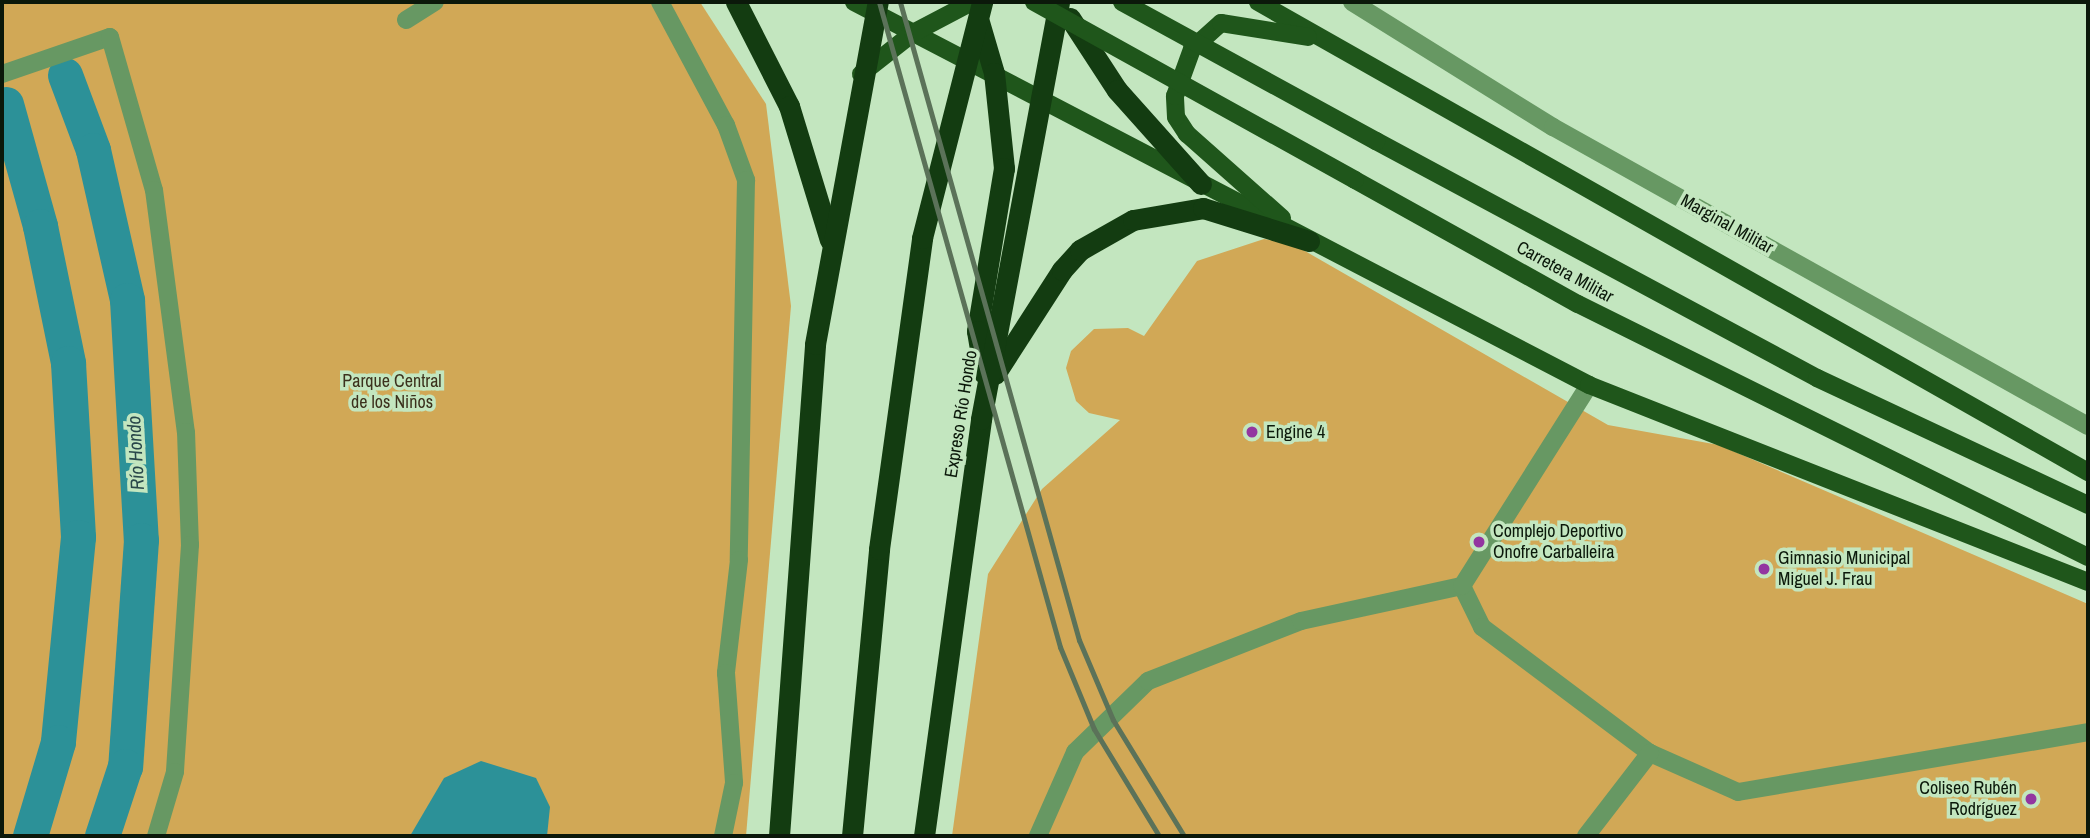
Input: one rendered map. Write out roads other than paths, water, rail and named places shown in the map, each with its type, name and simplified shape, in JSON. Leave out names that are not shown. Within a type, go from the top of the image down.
[{"type":"highway","points":[[736,2],[789,106],[830,241]]},
{"type":"highway","points":[[1059,2],[1117,90],[1201,184]]},
{"type":"highway","name":"Expreso Río Hondo","points":[[924,836],[987,388],[1038,97],[1059,2]]},
{"type":"highway","points":[[852,836],[878,549],[918,265],[968,62],[975,5]]},
{"type":"highway","points":[[975,5],[994,73],[1004,169],[977,331],[987,388]]},
{"type":"highway","points":[[779,836],[815,344],[830,241],[876,8]]},
{"type":"highway","points":[[987,388],[1062,270],[1080,250],[1133,220],[1203,208],[1309,241]]},
{"type":"main road","points":[[854,2],[876,8],[913,33],[1589,385],[2088,582]]},
{"type":"main road","name":"Carretera Militar","points":[[1034,2],[1601,316],[2088,557]]},
{"type":"main road","name":"Carretera Militar","points":[[1122,2],[1816,378],[2088,505]]},
{"type":"main road","points":[[1258,2],[2088,472]]},
{"type":"main road","points":[[861,75],[913,33],[975,5]]},
{"type":"main road","points":[[1309,241],[1187,134],[1177,117],[1175,96],[1192,49],[1221,23],[1326,41]]},
{"type":"street","points":[[406,20],[435,2]]},
{"type":"street","points":[[660,2],[726,125],[746,180],[738,560],[726,673],[734,783],[723,836]]},
{"type":"street","name":"Marginal Militar","points":[[1352,2],[1553,127],[2088,426]]},
{"type":"street","points":[[2,74],[110,37],[154,190],[186,432],[190,545],[175,772],[156,836]]},
{"type":"street","points":[[1038,836],[1075,752],[1148,681],[1301,621],[1462,586],[1589,385]]},
{"type":"street","points":[[1462,586],[1482,627],[1650,753],[1738,792],[2088,732]]},
{"type":"street","points":[[1586,836],[1650,753]]},
{"type":"water","points":[[481,761],[536,778],[550,807],[547,836],[410,836],[444,778]]},
{"type":"waterway","name":"Río Hondo","points":[[65,75],[93,150],[127,300],[141,540],[125,766],[102,836]]},
{"type":"waterway","name":"Río Hondo","points":[[6,104],[40,226],[68,363],[78,537],[58,742],[30,836]]},
{"type":"railway","points":[[879,2],[1060,647],[1094,729],[1159,836]]},
{"type":"railway","points":[[900,2],[1079,640],[1113,720],[1184,836]]},
{"type":"place","name":"Engine 4","points":[[1252,432]]},
{"type":"place","name":"Complejo Deportivo Onofre Carballeira","points":[[1479,542]]},
{"type":"place","name":"Gimnasio Municipal Miguel J. Frau","points":[[1764,569]]},
{"type":"place","name":"Coliseo Rubén Rodríguez","points":[[2031,799]]},
{"type":"park label","name":"Parque Central de los Niños","points":[[392,392]]}]
